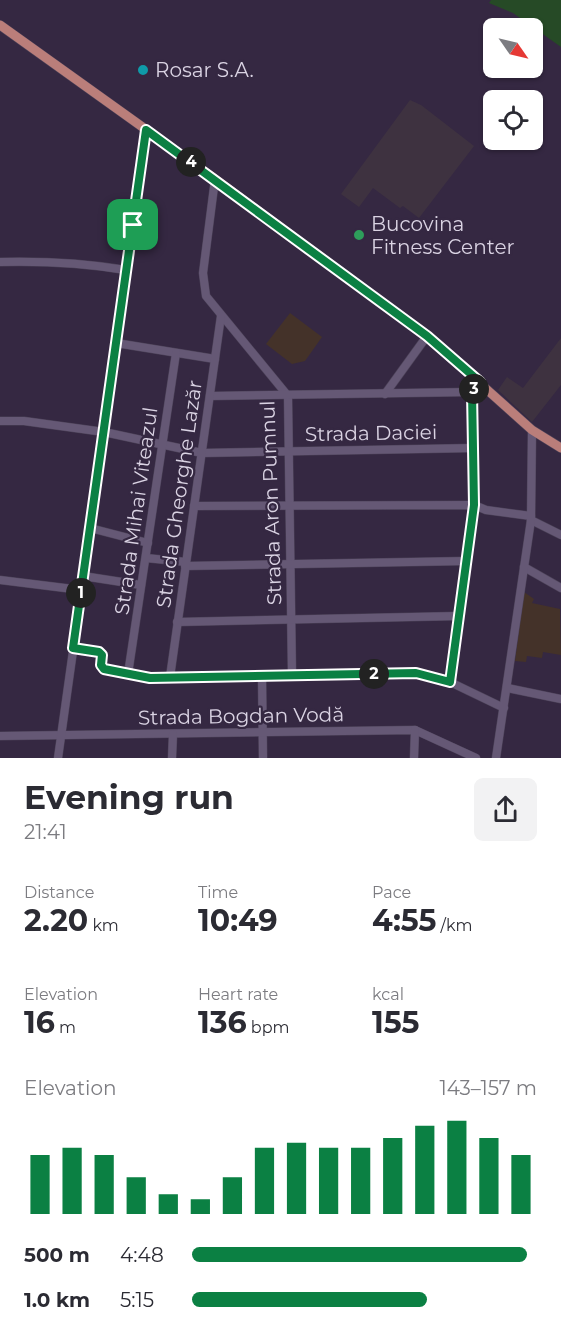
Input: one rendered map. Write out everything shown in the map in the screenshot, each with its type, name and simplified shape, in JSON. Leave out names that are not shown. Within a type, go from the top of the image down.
[{"type":"main road","points":[[0,25],[215,179],[427,336],[532,430],[561,448]]},
{"type":"street","points":[[58,758],[146,130]]},
{"type":"street","name":"Strada Aron Pumnul","points":[[215,179],[203,273],[203,287],[206,296],[288,396],[292,675]]},
{"type":"street","points":[[0,262],[50,261],[126,270]]},
{"type":"street","name":"Strada Gheorghe Lazăr","points":[[170,678],[221,316]]},
{"type":"street","points":[[385,393],[427,336]]},
{"type":"street","points":[[116,343],[215,360]]},
{"type":"street","name":"Strada Mihai Viteazul","points":[[128,674],[176,353]]},
{"type":"street","points":[[450,682],[474,505],[472,392],[480,382]]},
{"type":"street","points":[[210,396],[472,392]]},
{"type":"street","name":"Strada Daciei","points":[[0,421],[24,421],[104,432],[202,453],[474,448]]},
{"type":"street","points":[[496,758],[531,518],[532,430]]},
{"type":"street","points":[[194,506],[474,505],[486,510],[531,518],[561,535]]},
{"type":"street","points":[[90,528],[148,543]]},
{"type":"street","points":[[146,558],[186,564],[467,561]]},
{"type":"street","points":[[524,567],[561,588]]},
{"type":"street","points":[[83,576],[141,585]]},
{"type":"street","points":[[0,580],[81,590]]},
{"type":"street","points":[[177,622],[459,616]]},
{"type":"street","points":[[73,648],[99,652],[102,655],[101,665],[104,669],[150,678],[416,673],[450,682],[504,708]]},
{"type":"street","points":[[262,676],[263,758]]},
{"type":"street","points":[[507,688],[561,699]]},
{"type":"street","points":[[414,758],[416,730]]},
{"type":"street","name":"Strada Bogdan Vodă","points":[[0,736],[416,730],[476,758]]},
{"type":"street","points":[[172,758],[173,734]]},
{"type":"shaded area","points":[[410,100],[421,105],[474,146],[419,218],[403,206],[400,208],[373,188],[359,207],[341,194]]},
{"type":"shaded area","points":[[290,313],[322,337],[305,361],[292,364],[266,344]]},
{"type":"shaded area","points":[[561,338],[561,385],[532,422],[498,390],[507,377],[523,388]]},
{"type":"shaded area","points":[[524,592],[534,599],[532,603],[560,609],[561,655],[543,652],[542,658],[527,656],[526,662],[515,661]]},
{"type":"green space","points":[[491,0],[561,0],[561,47],[543,34],[543,18],[520,18],[489,3]]},
{"type":"place","name":"Rosar S.A.","points":[[143,70]]},
{"type":"place","name":"Bucovina Fitness Center","points":[[359,235]]},
{"type":"route","points":[[146,130],[427,336],[480,382],[472,392],[474,505],[450,682],[416,673],[150,678],[104,669],[101,665],[102,655],[99,652],[73,648],[133,225],[146,130]]}]
